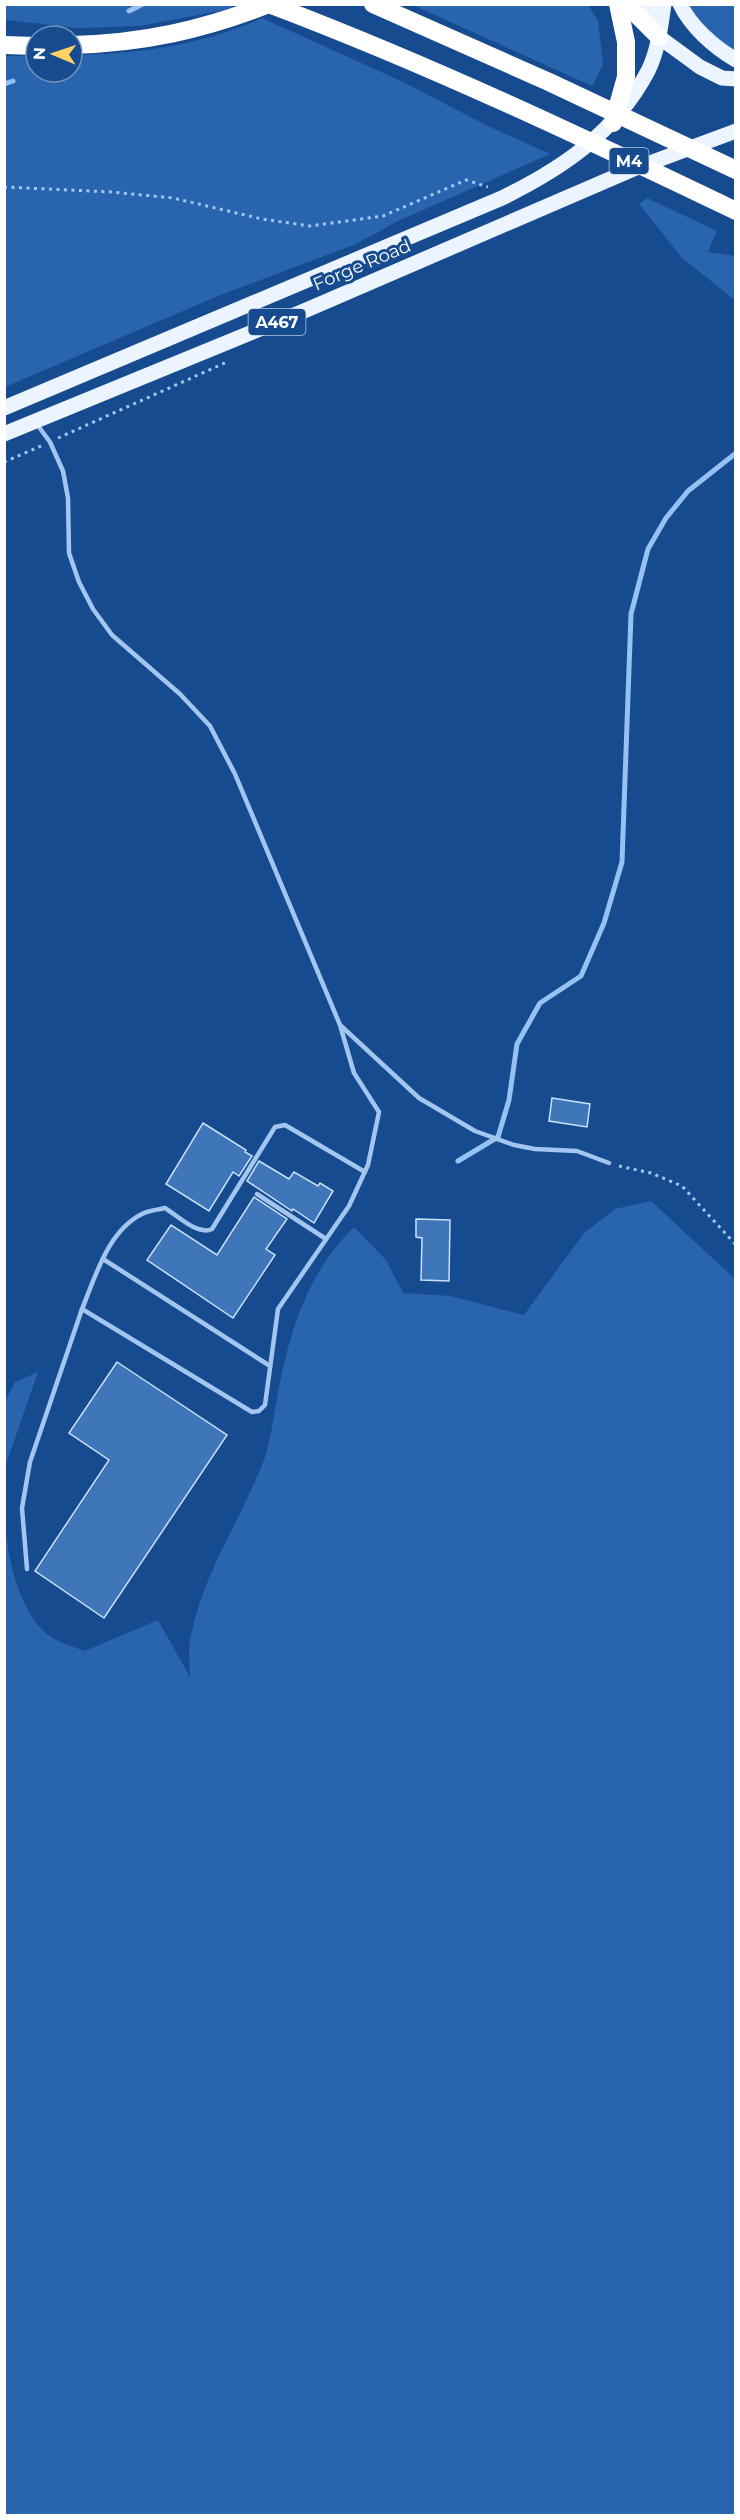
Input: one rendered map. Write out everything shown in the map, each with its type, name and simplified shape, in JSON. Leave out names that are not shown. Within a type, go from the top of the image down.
[{"type":"highway","name":"M4","points":[[84,45],[107,44],[159,36],[221,23],[269,4],[340,31],[524,112],[735,211]]},
{"type":"highway","points":[[613,123],[626,77],[626,42],[618,4]]},
{"type":"highway","points":[[626,4],[659,37]]},
{"type":"highway","name":"M4","points":[[374,5],[549,82],[735,170]]},
{"type":"highway","points":[[4,45],[24,46]]},
{"type":"main road","points":[[648,4],[659,37],[700,67],[722,78],[735,79]]},
{"type":"main road","name":"Forge Road","points":[[4,408],[502,198],[542,179],[599,138],[613,123],[648,70],[659,37],[664,4]]},
{"type":"main road","points":[[680,4],[693,24],[715,46],[735,60]]},
{"type":"main road","name":"Forge Road","points":[[4,434],[304,311],[631,170],[735,131]]},
{"type":"lane","points":[[35,421],[50,442],[63,471],[68,498],[69,553],[79,582],[93,609],[112,635],[180,693],[210,726],[235,774],[340,1025],[354,1073],[379,1113],[365,1172],[349,1206],[278,1309],[265,1405],[259,1411],[252,1412],[82,1309]]},
{"type":"lane","points":[[340,1025],[419,1098],[475,1131],[514,1145],[535,1149],[577,1151],[609,1163]]},
{"type":"lane","points":[[27,1569],[22,1508],[30,1462],[82,1309],[103,1259],[123,1227],[143,1213],[165,1208],[199,1230],[206,1232],[212,1229],[275,1127],[280,1124],[365,1172]]},
{"type":"lane","points":[[257,1194],[326,1239]]},
{"type":"lane","points":[[103,1259],[270,1366]]},
{"type":"path","points":[[4,187],[112,192],[173,198],[262,219],[310,226],[383,216],[466,180],[490,188]]},
{"type":"path","points":[[609,1163],[651,1173],[682,1186],[735,1245]]},
{"type":"shaded area","points":[[225,4],[236,8],[139,26],[84,28],[84,24],[42,24],[5,20],[5,5]]},
{"type":"shaded area","points":[[413,5],[588,5],[598,21],[603,64],[592,86]]},
{"type":"shaded area","points":[[687,5],[735,5],[735,51],[703,28]]},
{"type":"shaded area","points":[[262,18],[403,82],[488,126],[550,154],[398,221],[356,244],[218,296],[5,387],[5,56],[24,56],[24,84],[84,84],[84,55],[121,53],[169,46],[239,27]]},
{"type":"shaded area","points":[[647,198],[717,231],[708,252],[735,256],[735,300],[682,258],[639,204]]},
{"type":"shaded area","points":[[651,1201],[735,1279],[735,2515],[5,2515],[5,1517],[11,1564],[21,1596],[28,1611],[47,1634],[60,1642],[85,1651],[158,1620],[190,1677],[189,1646],[203,1593],[264,1460],[287,1351],[302,1306],[323,1265],[354,1227],[386,1260],[403,1293],[450,1296],[524,1315],[584,1233],[615,1209]]},
{"type":"shaded area","points":[[38,1372],[5,1467],[5,1401],[15,1382]]},
{"type":"building","points":[[552,1098],[590,1104],[587,1127],[549,1121]]},
{"type":"building","points":[[203,1123],[252,1156],[239,1176],[233,1172],[209,1211],[166,1184]]},
{"type":"building","points":[[259,1161],[289,1179],[294,1172],[318,1186],[320,1183],[333,1191],[314,1223],[247,1181]]},
{"type":"building","points":[[254,1197],[287,1219],[266,1249],[275,1255],[233,1318],[147,1260],[171,1225],[217,1255]]},
{"type":"building","points":[[416,1219],[450,1220],[449,1281],[421,1280],[422,1238],[416,1237]]},
{"type":"building","points":[[117,1362],[227,1435],[104,1618],[35,1571],[109,1460],[69,1433]]},
{"type":"waterway","points":[[129,11],[143,4]]},
{"type":"waterway","points":[[4,84],[13,81]]},
{"type":"waterway","points":[[458,1161],[498,1137],[509,1100],[517,1044],[540,1003],[581,976],[604,923],[622,862],[631,614],[648,549],[666,518],[688,491],[736,453]]}]
